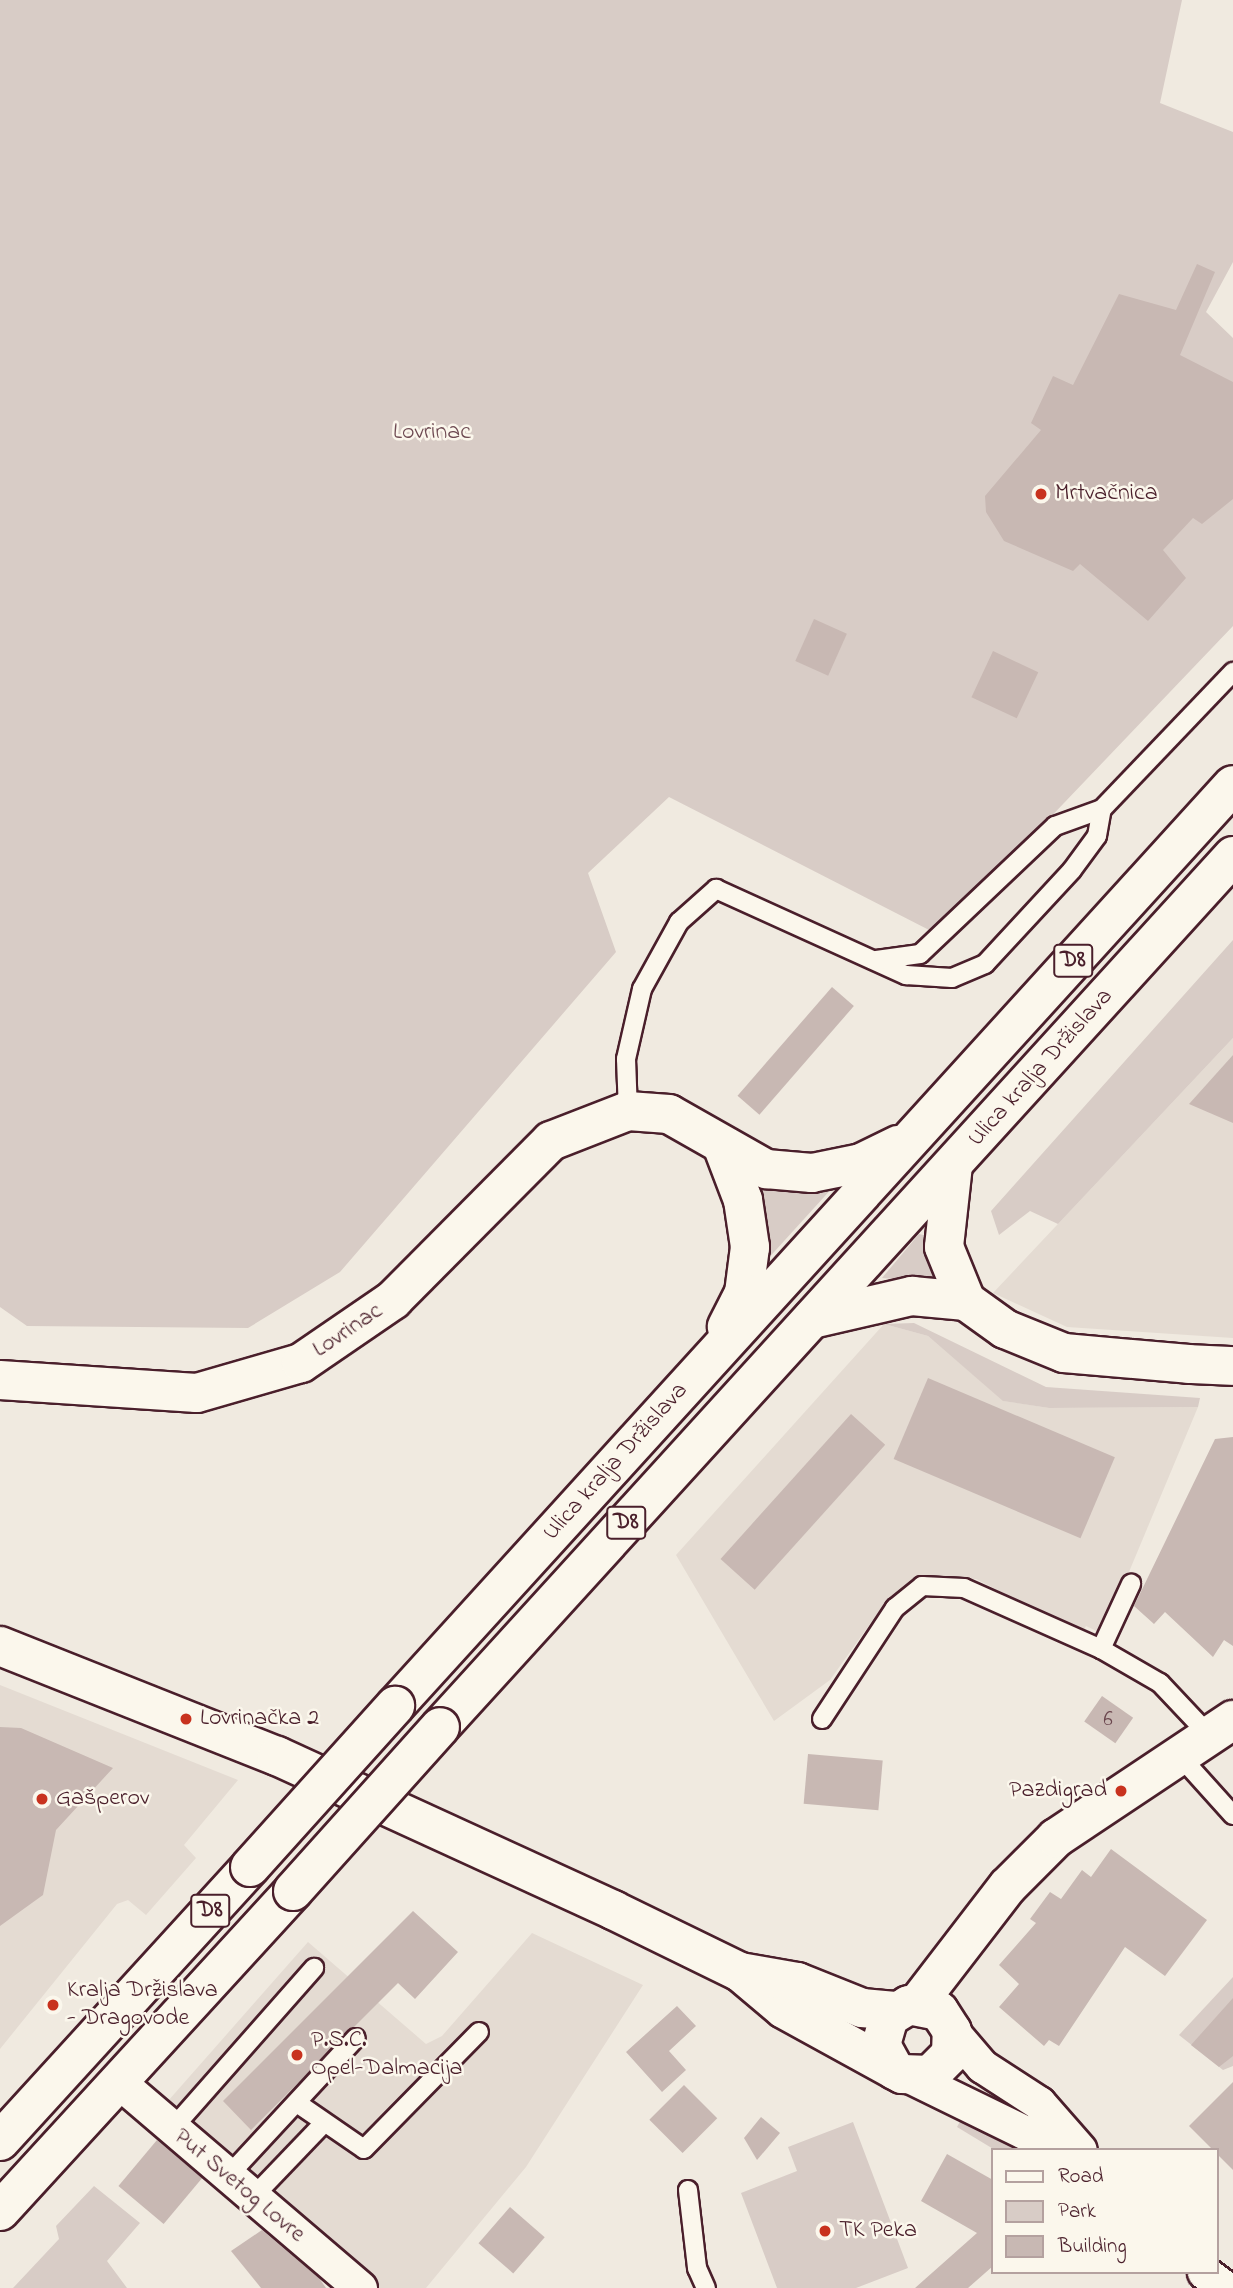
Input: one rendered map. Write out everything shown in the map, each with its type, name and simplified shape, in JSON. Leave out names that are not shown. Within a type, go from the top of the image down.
[{"type":"main road","name":"Ulica kralja Držislava","points":[[0,2141],[1233,785]]},
{"type":"main road","name":"Ulica kralja Držislava","points":[[0,2211],[1233,856]]},
{"type":"main road","points":[[628,1111],[669,1114],[766,1169],[812,1173],[861,1163],[912,1138]]},
{"type":"main road","name":"Lovrinac","points":[[0,1380],[197,1393],[300,1363],[393,1300],[551,1141],[628,1111]]},
{"type":"main road","points":[[713,1355],[744,1293],[750,1247],[743,1200],[722,1145]]},
{"type":"main road","points":[[953,1165],[944,1247],[966,1301]]},
{"type":"main road","points":[[812,1319],[912,1296],[966,1301],[1005,1329],[1064,1353],[1233,1366]]},
{"type":"main road","points":[[0,1646],[340,1785],[740,1972],[784,2009],[902,2073],[943,2067],[951,2054],[927,2016]]},
{"type":"main road","points":[[902,2073],[881,2038],[927,2016],[973,1936],[1008,1886],[1056,1838],[1207,1737]]},
{"type":"main road","points":[[740,1972],[797,1982],[862,2008],[927,2016]]},
{"type":"street","points":[[927,2016],[982,2066],[1040,2103],[1072,2143]]},
{"type":"street","points":[[902,2073],[1024,2132],[1072,2143]]},
{"type":"street","name":"Put Svetog Lovre","points":[[119,2082],[360,2288]]},
{"type":"street","points":[[1207,2274],[1225,2288]]},
{"type":"lane","points":[[876,960],[920,954],[1055,826],[1102,809],[1233,672]]},
{"type":"lane","points":[[628,1111],[626,1059],[642,989],[679,922],[716,889],[876,960],[929,979],[952,978],[985,964],[1079,861],[1097,836],[1102,809]]},
{"type":"lane","points":[[1101,1649],[1131,1584]]},
{"type":"lane","points":[[822,1719],[895,1608],[922,1587],[964,1588],[1101,1649],[1160,1683],[1207,1737],[1233,1815]]},
{"type":"lane","points":[[172,2129],[314,1969]]},
{"type":"lane","points":[[297,2103],[323,2124],[364,2149],[376,2143],[479,2032]]},
{"type":"lane","points":[[228,2176],[356,2038]]},
{"type":"lane","points":[[253,2197],[323,2124]]},
{"type":"lane","points":[[688,2190],[697,2268],[706,2288]]},
{"type":"shaded area","points":[[1233,1038],[1233,1338],[1067,1327],[993,1293]]},
{"type":"shaded area","points":[[884,1324],[928,1336],[1004,1401],[1049,1408],[1198,1407],[1103,1634],[1086,1626],[1082,1633],[976,1579],[929,1577],[887,1600],[830,1680],[774,1721],[676,1555]]},
{"type":"shaded area","points":[[0,1685],[238,1780],[184,1845],[196,1858],[146,1915],[128,1900],[117,1904],[0,2049]]},
{"type":"shaded area","points":[[532,1933],[643,1985],[526,2167],[426,2288],[373,2288],[168,2101],[308,1942],[426,2044],[442,2036]]},
{"type":"green space","name":"Lovrinac","points":[[0,0],[1182,0],[1160,103],[1233,132],[1233,262],[1206,312],[1233,338],[1233,626],[1001,869],[933,932],[669,797],[588,873],[616,952],[340,1272],[248,1328],[27,1326],[0,1307]]},
{"type":"green space","points":[[1233,940],[1233,1038],[1058,1224],[1030,1211],[999,1235],[991,1211]]},
{"type":"green space","points":[[758,1182],[834,1186],[765,1262],[766,1224]]},
{"type":"green space","points":[[919,1234],[928,1236],[937,1282],[882,1278]]},
{"type":"green space","points":[[914,1323],[1046,1387],[1200,1398],[1198,1407],[1049,1408],[1003,1401],[928,1336],[884,1324]]},
{"type":"green space","points":[[1233,1977],[1233,2066],[1223,2070],[1179,2035]]},
{"type":"green space","points":[[964,2114],[1025,2148],[992,2148],[957,2127]]},
{"type":"green space","name":"TK Peka","points":[[853,2122],[908,2268],[856,2288],[777,2288],[741,2193],[797,2171],[788,2147]]},
{"type":"green space","points":[[94,2186],[140,2223],[107,2261],[127,2288],[13,2288],[59,2239],[56,2226]]},
{"type":"building","points":[[1197,264],[1215,272],[1180,355],[1233,382],[1233,499],[1202,524],[1193,518],[1163,550],[1186,578],[1148,621],[1080,564],[1073,571],[1004,541],[986,512],[985,496],[1041,430],[1031,423],[1053,376],[1073,385],[1119,294],[1176,310]]},
{"type":"building","points":[[814,619],[847,634],[828,676],[795,661]]},
{"type":"building","points":[[993,651],[1038,672],[1017,718],[971,697]]},
{"type":"building","points":[[832,987],[854,1006],[759,1115],[738,1096]]},
{"type":"building","points":[[1233,1055],[1233,1123],[1189,1104]]},
{"type":"building","points":[[928,1378],[1115,1457],[1080,1538],[894,1459]]},
{"type":"building","points":[[851,1414],[885,1445],[755,1590],[721,1559]]},
{"type":"building","points":[[1233,1437],[1233,1646],[1224,1640],[1213,1657],[1165,1612],[1154,1624],[1134,1606],[1215,1439]]},
{"type":"building","points":[[1102,1696],[1133,1718],[1115,1743],[1084,1721]]},
{"type":"building","name":"Gašperov","points":[[0,1727],[21,1728],[113,1768],[56,1830],[43,1895],[0,1926]]},
{"type":"building","points":[[808,1754],[883,1761],[878,1810],[804,1804]]},
{"type":"building","points":[[1111,1849],[1207,1920],[1165,1976],[1125,1947],[1059,2046],[1049,2040],[1044,2046],[999,2007],[1019,1984],[999,1965],[1036,1923],[1030,1919],[1050,1892],[1061,1899],[1082,1870],[1091,1877]]},
{"type":"building","points":[[413,1911],[458,1952],[415,1999],[398,1983],[251,2130],[223,2101]]},
{"type":"building","points":[[1233,1998],[1233,2056],[1219,2067],[1191,2045]]},
{"type":"building","points":[[677,2006],[696,2026],[669,2051],[686,2070],[662,2092],[626,2052]]},
{"type":"building","points":[[1233,2082],[1233,2170],[1219,2156],[1219,2148],[1211,2148],[1189,2126]]},
{"type":"building","points":[[684,2085],[717,2118],[683,2153],[649,2120]]},
{"type":"building","points":[[761,2117],[780,2133],[757,2160],[744,2138]]},
{"type":"building","points":[[157,2140],[202,2178],[164,2224],[118,2186]]},
{"type":"building","points":[[947,2154],[992,2179],[992,2267],[968,2288],[915,2288],[977,2233],[921,2201]]},
{"type":"building","points":[[510,2207],[545,2237],[513,2273],[479,2243]]},
{"type":"building","points":[[262,2230],[319,2278],[326,2288],[261,2288],[231,2251]]},
{"type":"place","name":"Mrtvačnica","points":[[1041,494]]},
{"type":"place","name":"Lovrinačka 2","points":[[186,1719]]},
{"type":"place","name":"Pazdigrad","points":[[1121,1791]]},
{"type":"place","name":"Gašperov","points":[[42,1799]]},
{"type":"place","name":"Kralja Držislava - Dragovode","points":[[53,2005]]},
{"type":"place","name":"P.S.C. Opel-Dalmacija","points":[[297,2055]]},
{"type":"place","name":"TK Peka","points":[[825,2231]]}]
